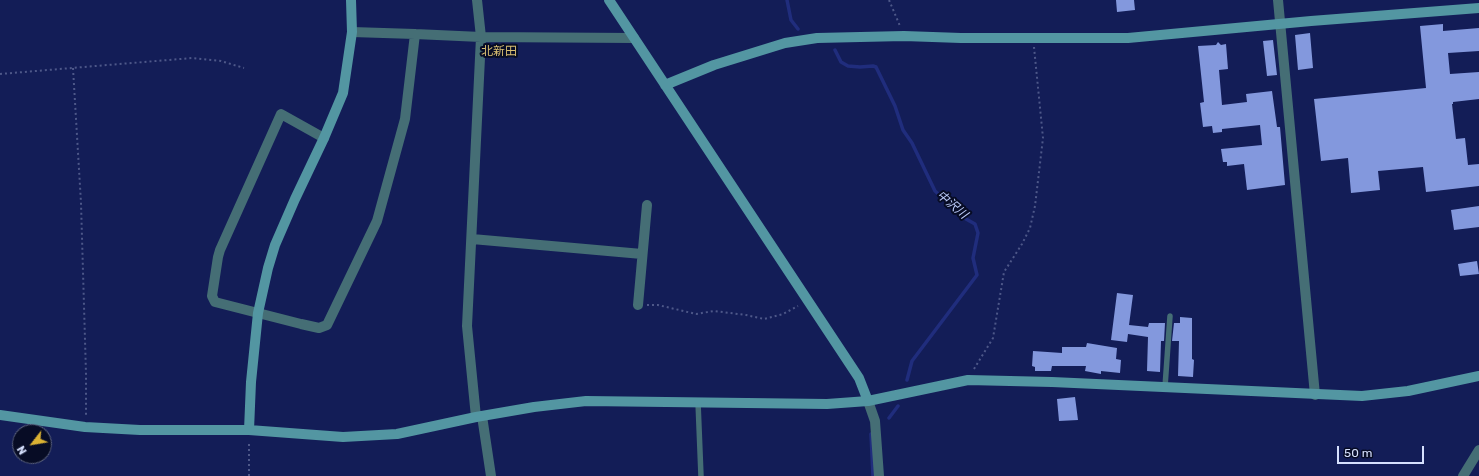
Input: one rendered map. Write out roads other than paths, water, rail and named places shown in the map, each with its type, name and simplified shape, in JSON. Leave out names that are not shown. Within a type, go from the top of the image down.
[{"type":"street","points":[[249,430],[251,382],[258,313],[268,268],[275,244],[343,93],[352,32],[351,0]]},
{"type":"street","points":[[477,0],[481,37],[467,326],[479,417],[491,476]]},
{"type":"street","points":[[609,0],[859,378],[875,421],[879,476]]},
{"type":"street","points":[[1278,0],[1279,24],[1315,395]]},
{"type":"street","points":[[665,85],[714,64],[785,43],[816,38],[904,36],[1128,38],[1479,8]]},
{"type":"street","points":[[352,32],[481,37],[634,38]]},
{"type":"street","points":[[324,138],[281,114],[220,250],[212,296],[215,302],[319,328],[327,326],[377,221],[405,119],[415,34]]},
{"type":"street","points":[[638,305],[647,205]]},
{"type":"street","points":[[472,239],[642,254]]},
{"type":"street","points":[[0,415],[85,427],[140,430],[249,430],[343,437],[398,434],[534,407],[586,401],[827,404],[868,401],[968,380],[1052,382],[1362,396],[1408,392],[1479,376]]},
{"type":"street","points":[[1463,476],[1479,450]]},
{"type":"lane","points":[[1165,388],[1170,316]]},
{"type":"lane","points":[[698,402],[701,476]]},
{"type":"waterway","name":"中沢川","points":[[787,0],[791,20],[798,29]]},
{"type":"waterway","name":"中沢川","points":[[835,50],[841,62],[848,66],[876,67],[895,106],[903,130],[912,143],[935,191],[966,219],[975,224],[978,233],[973,258],[977,275],[912,361],[907,380]]},
{"type":"waterway","name":"中沢川","points":[[889,418],[898,406]]},
{"type":"waterway","name":"中沢川","points":[[871,434],[873,476]]},
{"type":"district","name":"北新田","points":[[499,52]]}]
